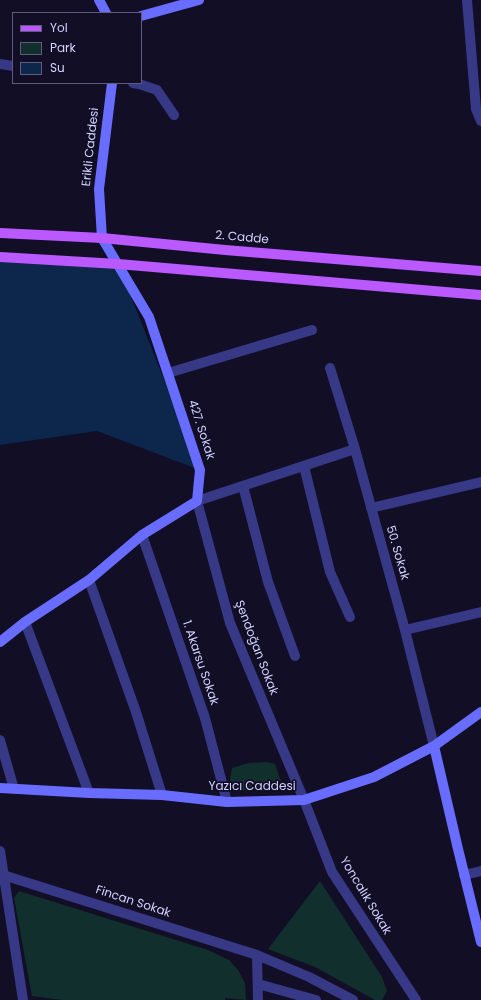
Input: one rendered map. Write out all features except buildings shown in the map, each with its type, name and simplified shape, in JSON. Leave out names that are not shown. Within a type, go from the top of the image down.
[{"type":"main road","points":[[99,0],[105,12]]},
{"type":"main road","points":[[142,16],[199,0]]},
{"type":"main road","name":"Erikli Caddesi","points":[[102,238],[99,189],[112,84]]},
{"type":"main road","name":"2. Cadde","points":[[0,233],[102,238],[233,251],[481,271]]},
{"type":"main road","name":"427. Sokak","points":[[102,238],[149,317],[200,470],[197,501]]},
{"type":"main road","points":[[0,257],[118,264],[481,295]]},
{"type":"main road","points":[[0,642],[25,622],[89,580],[142,535],[197,501]]},
{"type":"main road","name":"Yazıcı Caddesi","points":[[0,788],[162,795],[227,802],[304,800],[374,776],[434,746],[481,712]]},
{"type":"main road","points":[[434,746],[481,942]]},
{"type":"street","points":[[467,0],[476,109],[481,121]]},
{"type":"street","points":[[0,64],[12,66]]},
{"type":"street","points":[[139,84],[157,90],[174,115]]},
{"type":"street","points":[[168,373],[312,330]]},
{"type":"street","name":"50. Sokak","points":[[330,368],[355,449],[405,630],[434,746]]},
{"type":"street","points":[[197,501],[355,449]]},
{"type":"street","points":[[304,466],[330,572],[350,617]]},
{"type":"street","points":[[371,508],[481,482]]},
{"type":"street","points":[[243,486],[268,582],[295,656]]},
{"type":"street","name":"Şendoğan Sokak","points":[[197,501],[230,623],[304,800]]},
{"type":"street","name":"1. Akarsu Sokak","points":[[142,535],[205,718],[227,802]]},
{"type":"street","points":[[89,580],[136,712],[162,795]]},
{"type":"street","points":[[405,630],[481,612]]},
{"type":"street","points":[[25,622],[89,793]]},
{"type":"street","points":[[0,740],[14,789]]},
{"type":"street","name":"Yoncalık Sokak","points":[[304,800],[332,872],[416,1000]]},
{"type":"street","points":[[0,851],[2,874],[23,1000]]},
{"type":"street","points":[[464,875],[481,871]]},
{"type":"street","name":"Fincan Sokak","points":[[2,874],[258,955],[309,976],[353,1000]]},
{"type":"street","points":[[258,955],[258,1000]]},
{"type":"street","points":[[258,984],[316,1000]]},
{"type":"green space","points":[[267,762],[275,764],[282,785],[280,788],[231,790],[230,779],[232,768],[249,763]]},
{"type":"green space","points":[[320,881],[382,977],[387,991],[382,1000],[375,1000],[315,967],[268,949]]},
{"type":"green space","points":[[19,891],[208,950],[229,960],[238,970],[245,983],[246,1000],[225,998],[225,1000],[62,1000],[32,996],[14,898]]},
{"type":"water","points":[[0,254],[118,264],[200,470],[97,431],[0,445]]}]
